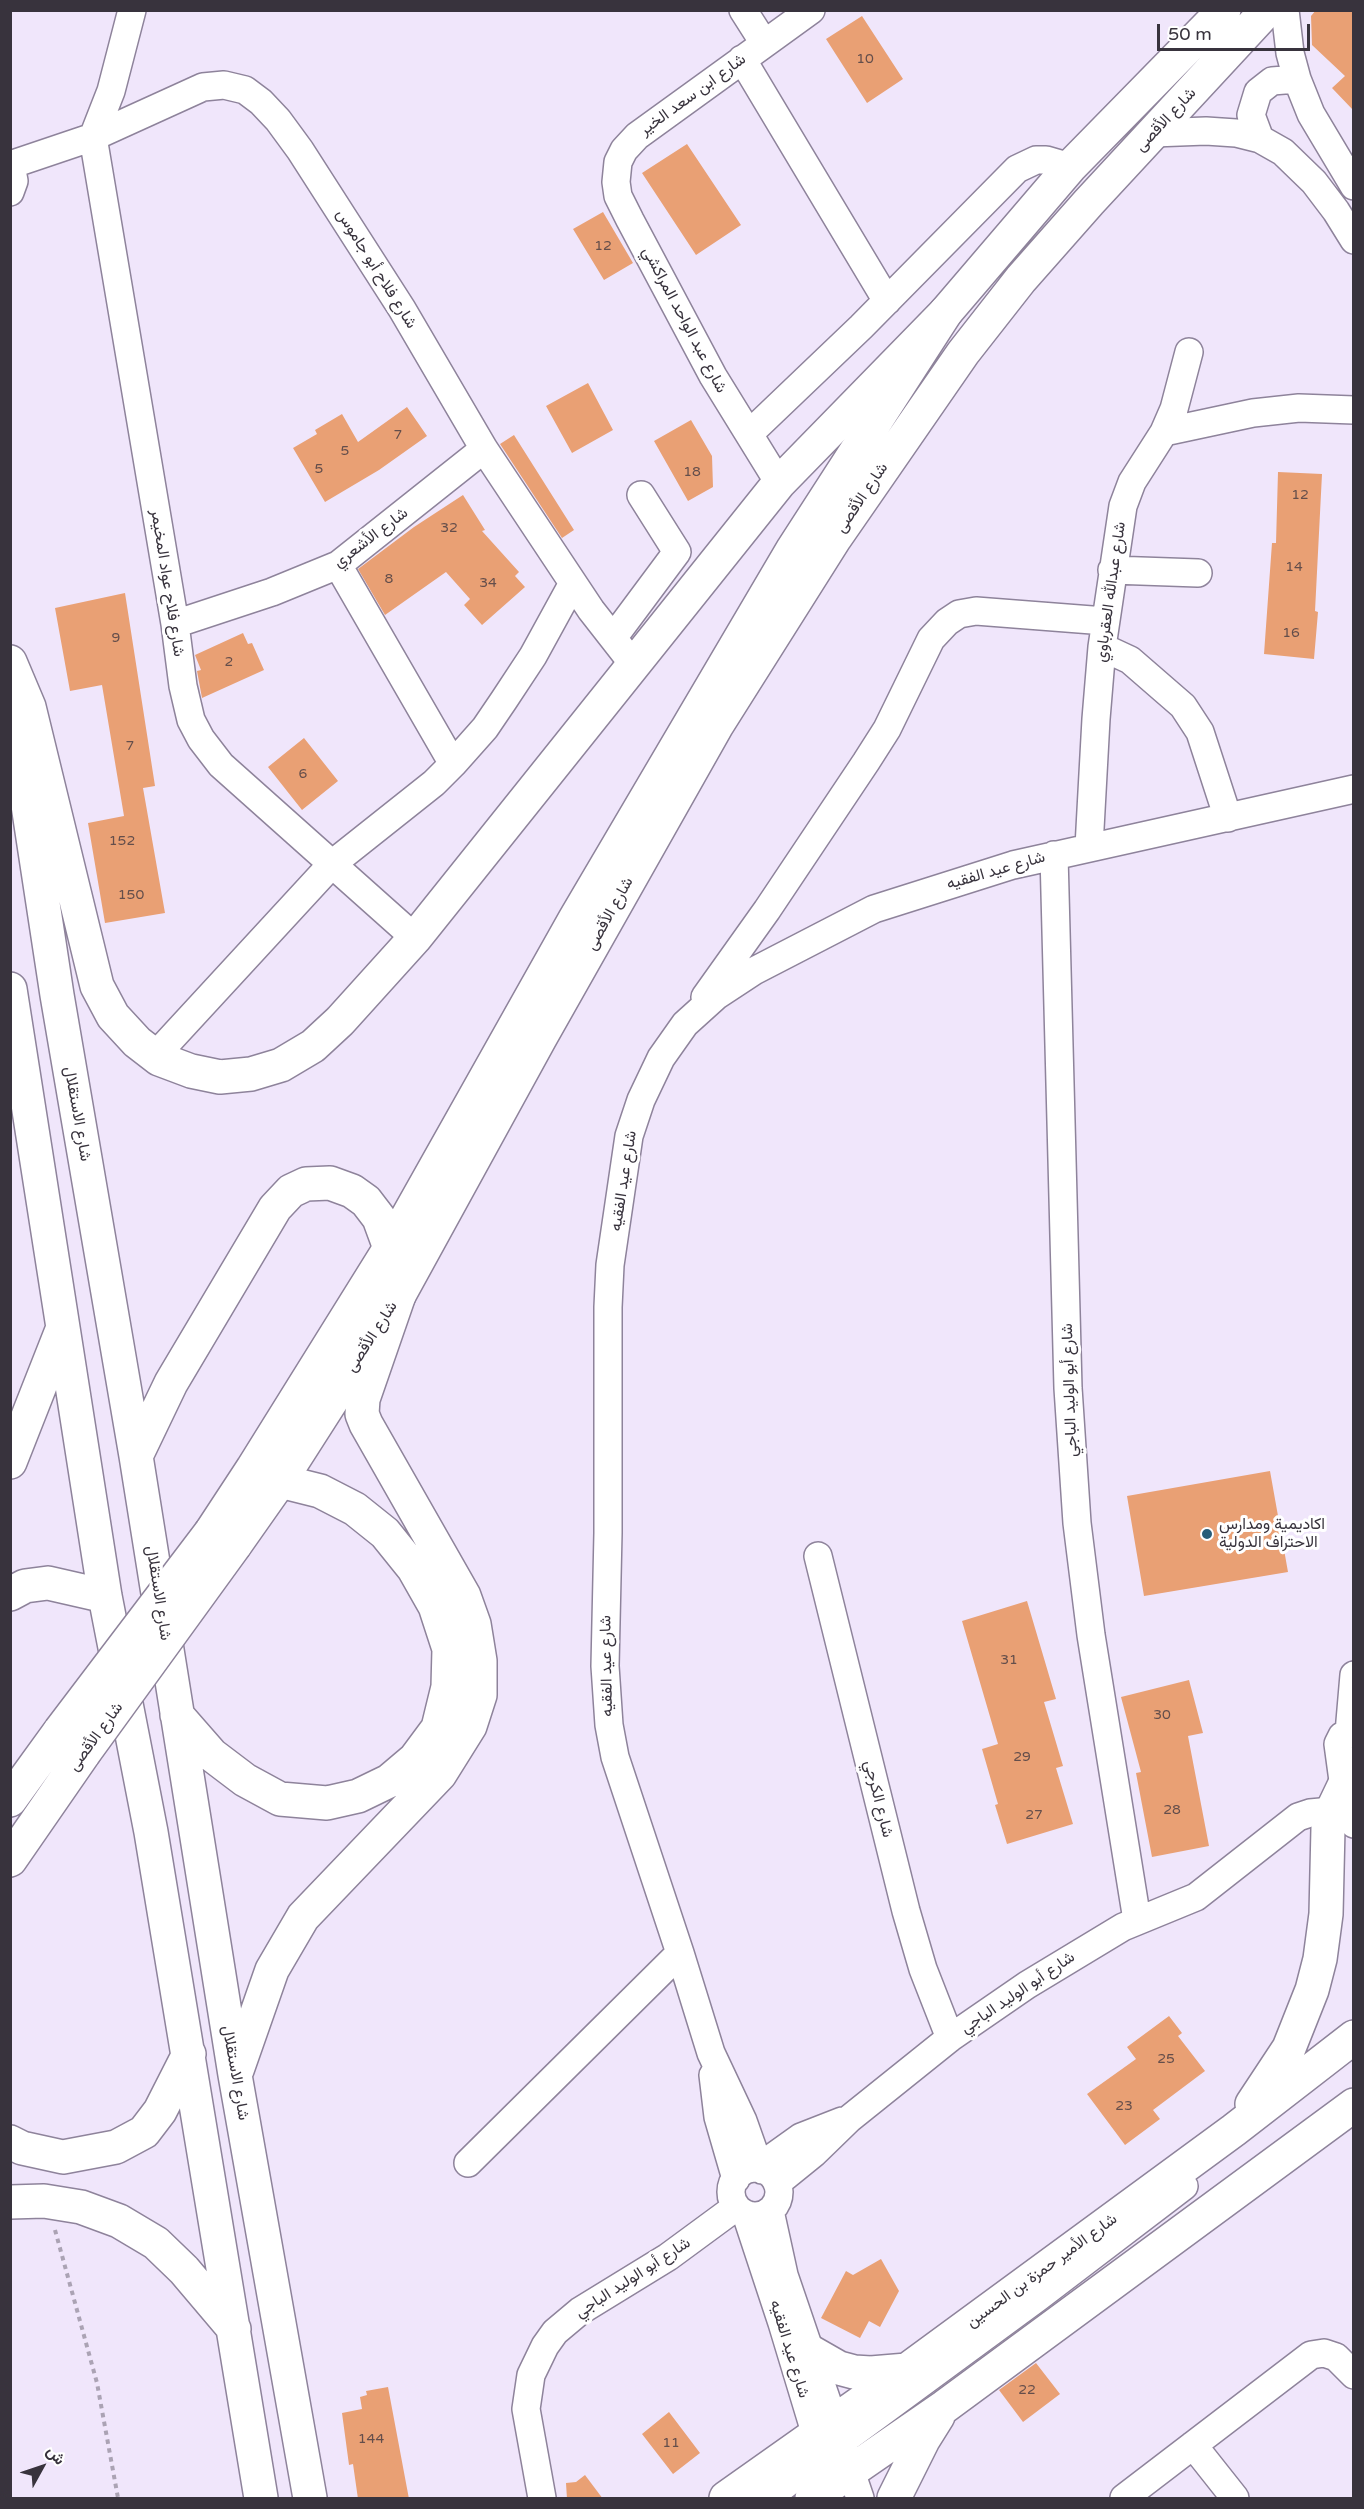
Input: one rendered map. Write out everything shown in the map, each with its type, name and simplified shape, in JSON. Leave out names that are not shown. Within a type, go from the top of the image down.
[{"type":"main road","name":"شارع الأقصى","points":[[10,1860],[84,1753],[223,1538],[253,1468],[390,1248],[575,919],[788,559],[946,312],[1070,168],[1224,10]]},
{"type":"main road","name":"شارع الأقصى","points":[[10,1800],[60,1731],[223,1538],[280,1480],[399,1295],[540,1038],[717,725],[835,538],[963,353],[1021,279],[1268,10]]},
{"type":"main road","points":[[10,662],[29,707],[97,986],[113,1016],[137,1042],[155,1056],[191,1071],[220,1077],[251,1074],[281,1065],[313,1046],[340,1022],[415,938],[779,483],[946,312]]},
{"type":"main road","name":"شارع الاستقلال","points":[[10,687],[57,995],[136,1456],[235,2075],[310,2499]]},
{"type":"main road","points":[[10,988],[105,1596],[151,1832],[261,2499]]},
{"type":"main road","points":[[136,1456],[177,1373],[275,1208],[291,1191],[306,1184],[330,1183],[352,1191],[366,1201],[379,1218],[390,1248]]},
{"type":"main road","points":[[235,2075],[272,1970],[290,1935],[331,1885],[408,1810],[440,1774],[470,1726],[480,1695],[480,1660],[474,1624],[464,1596],[362,1414],[363,1400],[399,1295]]},
{"type":"main road","points":[[10,1462],[63,1329]]},
{"type":"main road","points":[[177,1715],[212,1755],[245,1780],[280,1799],[327,1803],[358,1796],[388,1781],[415,1759],[438,1728],[448,1688],[449,1649],[435,1606],[414,1569],[385,1533],[355,1509],[320,1491],[280,1480]]},
{"type":"main road","points":[[10,1594],[25,1586],[48,1582],[105,1596]]},
{"type":"main road","points":[[1234,2130],[1289,2048],[1312,1990],[1324,1937],[1328,1828],[1343,1807]]},
{"type":"main road","name":"شارع الأمير حمزة بن الحسين","points":[[833,2462],[907,2370],[1234,2130],[1353,2039]]},
{"type":"main road","points":[[10,2142],[22,2148],[63,2157],[116,2147],[144,2132],[160,2110],[189,2054]]},
{"type":"main road","name":"شارع الأمير حمزة بن الحسين","points":[[726,2499],[833,2462],[944,2406],[1353,2106]]},
{"type":"main road","points":[[10,2202],[44,2201],[81,2208],[119,2221],[156,2243],[184,2270],[234,2330]]},
{"type":"main road","points":[[811,2352],[839,2368],[854,2372],[907,2370]]},
{"type":"main road","points":[[894,2499],[923,2440],[944,2406]]},
{"type":"street","points":[[93,136],[111,91],[132,10]]},
{"type":"street","name":"شارع ابن سعد الخير","points":[[743,10],[764,43]]},
{"type":"street","name":"شارع ابن سعد الخير","points":[[624,150],[637,136],[810,10]]},
{"type":"street","points":[[1285,10],[1290,53],[1297,79],[1311,114],[1353,186]]},
{"type":"street","points":[[742,59],[887,301]]},
{"type":"street","points":[[1260,139],[1251,115],[1258,92],[1272,81],[1297,79]]},
{"type":"street","name":"شارع فلاح أبو جاموس","points":[[11,165],[93,136],[203,87],[224,86],[245,90],[261,102],[278,120],[300,150],[383,279],[484,449],[573,583],[633,665]]},
{"type":"street","points":[[1153,133],[1206,131],[1236,133],[1260,139],[1283,152],[1314,182],[1336,211],[1353,240]]},
{"type":"street","name":"شارع فلاح عواد المخيمر","points":[[93,136],[175,624],[183,686],[191,720],[201,739],[221,765],[415,938]]},
{"type":"street","name":"شارع عبد الواحد المراكشي","points":[[624,150],[618,162],[616,182],[618,196],[713,376],[779,483]]},
{"type":"street","points":[[749,434],[887,301],[1017,169],[1036,160],[1070,168]]},
{"type":"street","points":[[10,192],[14,181],[11,165]]},
{"type":"street","name":"شارع عبدالله العقرباوي","points":[[1089,847],[1096,719],[1104,634],[1123,506],[1132,482],[1164,432],[1174,410],[1189,352]]},
{"type":"street","points":[[1164,432],[1253,413],[1299,408],[1353,410]]},
{"type":"street","name":"شارع الأشعري","points":[[175,624],[300,582],[338,565],[484,449]]},
{"type":"street","points":[[613,638],[677,552],[641,495]]},
{"type":"street","points":[[338,565],[453,764]]},
{"type":"street","points":[[1112,570],[1198,573]]},
{"type":"street","points":[[155,1056],[332,864],[434,783],[485,728],[533,656],[573,583]]},
{"type":"street","points":[[685,1024],[767,910],[866,762],[886,729],[931,639],[947,622],[959,614],[976,611],[1104,634],[1183,706],[1200,732],[1228,818]]},
{"type":"street","name":"شارع عيد الفقيه","points":[[758,2175],[736,2106],[711,2053],[615,1757],[609,1725],[605,1666],[608,1533],[607,1357],[610,1265],[632,1127],[640,1100],[661,1058],[685,1024],[716,996],[754,971],[874,909],[1002,868],[1353,789]]},
{"type":"street","name":"شارع أبو الوليد الباجي","points":[[1054,855],[1068,1388],[1077,1523],[1091,1635],[1137,1920]]},
{"type":"street","name":"شارع الكرجي","points":[[818,1557],[906,1911],[922,1969],[950,2038]]},
{"type":"street","points":[[1343,1807],[1338,1744],[1342,1736],[1351,1733],[1353,1675]]},
{"type":"street","name":"شارع أبو الوليد الباجي","points":[[758,2175],[814,2153],[849,2119],[950,2038],[1027,1985],[1109,1934],[1137,1920],[1196,1897],[1298,1817],[1343,1807]]},
{"type":"street","points":[[468,2163],[680,1953]]},
{"type":"street","points":[[751,2499],[833,2462],[1106,2233],[1353,2039]]},
{"type":"street","points":[[768,2499],[833,2462],[1353,2052]]},
{"type":"street","points":[[758,2175],[778,2198],[751,2211],[731,2194],[758,2175]]},
{"type":"street","name":"شارع عيد الفقيه","points":[[751,2211],[781,2265],[790,2319],[833,2462]]},
{"type":"street","name":"شارع أبو الوليد الباجي","points":[[542,2499],[526,2409],[531,2376],[545,2346],[555,2332],[580,2311],[668,2257],[751,2211]]},
{"type":"street","name":"شارع عيد الفقيه","points":[[790,2319],[811,2352],[833,2462]]},
{"type":"street","points":[[1124,2499],[1311,2355],[1324,2353],[1336,2357],[1353,2375]]},
{"type":"street","points":[[1193,2445],[1235,2499]]},
{"type":"path","points":[[44,2201],[60,2246],[97,2383],[118,2499]]},
{"type":"building","points":[[1316,10],[1353,10],[1353,110],[1332,88],[1345,76],[1312,45],[1311,16]]},
{"type":"building","points":[[862,16],[903,79],[867,103],[826,39]]},
{"type":"building","points":[[687,144],[741,225],[696,255],[642,173]]},
{"type":"building","points":[[603,212],[633,263],[604,280],[573,229]]},
{"type":"building","points":[[588,383],[613,430],[572,453],[546,406]]},
{"type":"building","points":[[407,407],[427,436],[379,470],[325,502],[293,448],[317,434],[315,430],[342,414],[358,442]]},
{"type":"building","points":[[691,420],[712,456],[713,487],[688,501],[654,441]]},
{"type":"building","points":[[514,435],[574,530],[562,538],[500,444]]},
{"type":"building","points":[[1278,472],[1322,474],[1315,611],[1318,612],[1314,659],[1264,654],[1272,543],[1276,543]]},
{"type":"building","points":[[463,495],[485,530],[482,531],[519,572],[515,576],[525,587],[482,625],[464,605],[470,599],[446,572],[385,615],[358,569],[414,527]]},
{"type":"building","points":[[125,593],[155,786],[143,788],[165,913],[105,923],[88,823],[124,816],[102,685],[70,691],[55,608]]},
{"type":"building","points":[[243,633],[248,644],[252,643],[264,670],[202,698],[197,671],[201,670],[195,655]]},
{"type":"building","points":[[304,738],[338,781],[302,810],[268,767]]},
{"type":"building","name":"اكاديمية ومدارس الاحتراف الدولية","points":[[1270,1471],[1288,1572],[1144,1596],[1127,1496]]},
{"type":"building","points":[[1027,1601],[1056,1699],[1044,1702],[1063,1766],[1056,1768],[1073,1824],[1007,1844],[982,1749],[998,1744],[962,1621]]},
{"type":"building","points":[[1189,1680],[1203,1733],[1188,1736],[1209,1846],[1152,1857],[1136,1773],[1141,1772],[1121,1697]]},
{"type":"building","points":[[1169,2016],[1182,2033],[1178,2036],[1205,2071],[1153,2110],[1160,2119],[1125,2145],[1087,2094],[1136,2059],[1127,2047]]},
{"type":"building","points":[[881,2259],[899,2291],[880,2327],[869,2321],[860,2338],[821,2318],[846,2271],[853,2275]]},
{"type":"building","points":[[1036,2363],[1060,2394],[1023,2422],[999,2390]]},
{"type":"building","points":[[388,2387],[409,2499],[358,2499],[353,2464],[349,2465],[342,2413],[362,2409],[360,2397],[367,2395],[366,2391]]},
{"type":"building","points":[[669,2412],[700,2453],[673,2474],[642,2434]]},
{"type":"building","points":[[585,2475],[603,2499],[567,2499],[566,2483],[576,2482]]},
{"type":"place","name":"اكاديمية ومدارس الاحتراف الدولية","points":[[1207,1534]]}]
